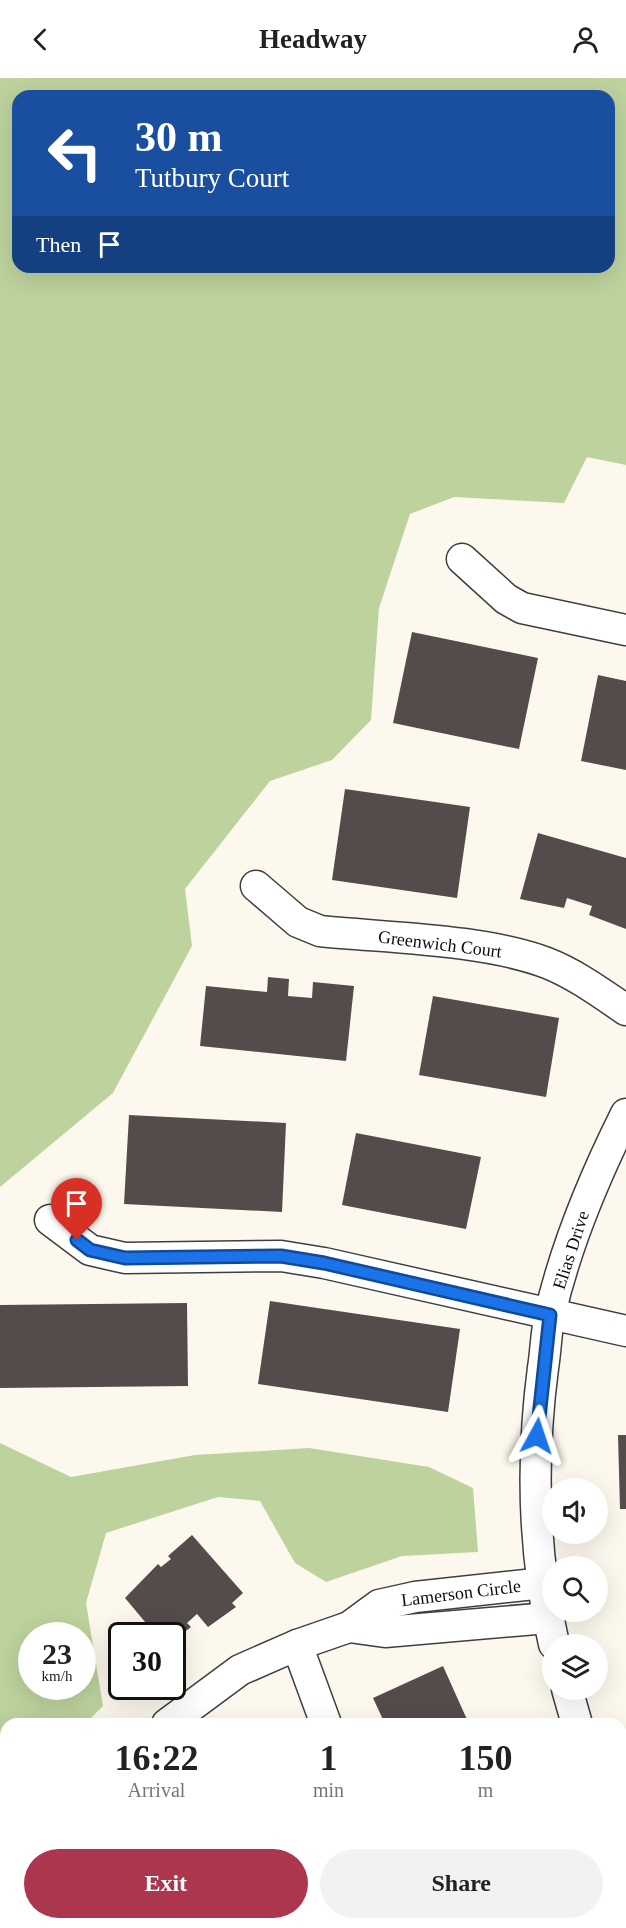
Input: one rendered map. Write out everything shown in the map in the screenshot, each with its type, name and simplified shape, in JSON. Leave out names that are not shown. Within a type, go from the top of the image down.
[{"type":"street","points":[[462,559],[506,599],[522,608],[626,630]]},
{"type":"street","name":"Greenwich Court","points":[[255,886],[298,922],[320,931],[505,951],[548,963],[585,982],[626,1010]]},
{"type":"street","name":"Elias Drive","points":[[542,1564],[536,1505],[537,1436],[550,1315],[573,1238],[600,1167],[626,1114]]},
{"type":"street","points":[[50,1220],[90,1250],[125,1258],[281,1256],[324,1263],[626,1331]]},
{"type":"street","name":"Lamerson Circle","points":[[175,1718],[240,1670],[297,1645],[349,1627],[380,1605],[416,1597],[542,1583]]},
{"type":"street","name":"Lamerson Circle","points":[[349,1627],[385,1632],[551,1631]]},
{"type":"street","points":[[297,1645],[324,1718]]},
{"type":"street","points":[[570,1700],[575,1718]]},
{"type":"green space","points":[[0,78],[626,78],[626,465],[587,457],[564,503],[454,497],[410,514],[379,608],[371,720],[332,760],[270,781],[185,889],[192,946],[113,1093],[0,1187]]},
{"type":"green space","points":[[0,1443],[71,1477],[195,1455],[309,1448],[429,1467],[473,1488],[478,1552],[402,1556],[326,1582],[295,1563],[260,1501],[218,1497],[106,1533],[86,1603],[89,1622],[18,1622],[18,1700],[96,1700],[96,1664],[103,1706],[91,1718],[0,1718]]},
{"type":"building","points":[[412,632],[538,658],[519,749],[393,723]]},
{"type":"building","points":[[598,675],[626,681],[626,770],[581,761]]},
{"type":"building","points":[[345,789],[470,807],[457,898],[332,880]]},
{"type":"building","points":[[538,833],[626,858],[626,929],[589,915],[592,906],[567,898],[564,908],[520,899]]},
{"type":"building","points":[[268,977],[289,979],[288,996],[312,998],[313,982],[354,986],[346,1061],[200,1046],[206,986],[267,992]]},
{"type":"building","points":[[433,996],[559,1018],[546,1097],[419,1075]]},
{"type":"building","points":[[129,1115],[286,1123],[282,1212],[124,1204]]},
{"type":"building","points":[[356,1133],[481,1157],[466,1229],[342,1205]]},
{"type":"building","points":[[270,1301],[460,1329],[448,1412],[258,1384]]},
{"type":"building","points":[[187,1303],[188,1386],[0,1388],[0,1305]]},
{"type":"building","points":[[618,1435],[626,1435],[626,1509],[620,1509]]},
{"type":"building","points":[[192,1535],[243,1593],[232,1603],[236,1607],[208,1627],[197,1614],[187,1623],[191,1627],[186,1631],[186,1622],[145,1622],[125,1598],[158,1564],[161,1567],[171,1559],[168,1556]]},
{"type":"building","points":[[443,1666],[466,1718],[382,1718],[373,1698]]},
{"type":"route","points":[[77,1240],[90,1250],[125,1258],[281,1256],[324,1263],[550,1315],[537,1436]]}]
